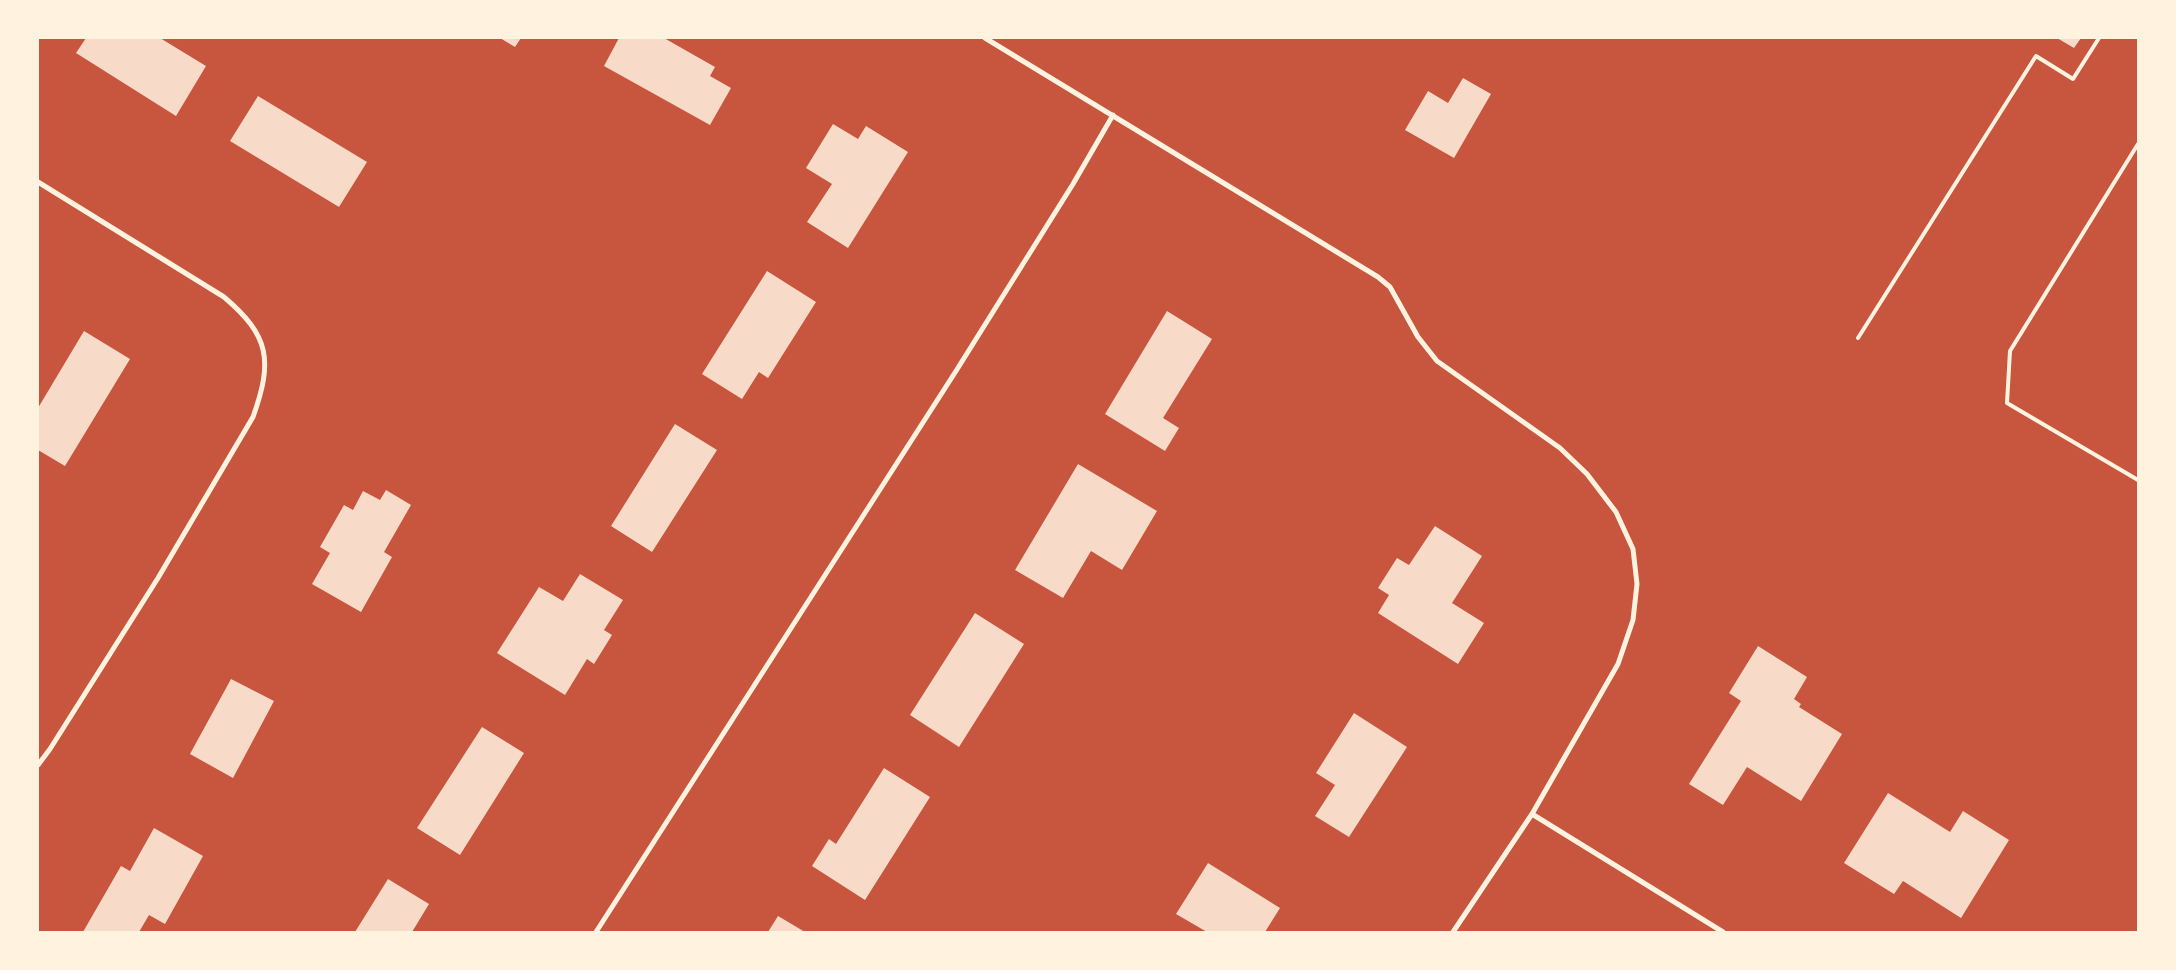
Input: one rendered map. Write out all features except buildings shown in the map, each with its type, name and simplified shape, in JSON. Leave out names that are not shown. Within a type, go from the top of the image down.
[{"type":"street","points":[[985,38],[1114,115],[1390,287],[1418,337],[1437,361],[1560,448],[1587,474],[1616,512],[1633,549],[1637,584],[1633,620],[1618,664],[1532,814],[1453,932]]},
{"type":"street","points":[[596,932],[956,371],[1114,115]]},
{"type":"street","points":[[38,182],[224,296],[244,314],[259,337],[266,362],[262,390],[252,416],[158,578],[38,765]]},
{"type":"street","points":[[1532,814],[1722,932]]},
{"type":"lane","points":[[1858,338],[2036,56],[2073,79],[2099,38]]},
{"type":"lane","points":[[2138,144],[2010,351],[2007,403],[2138,480]]}]
